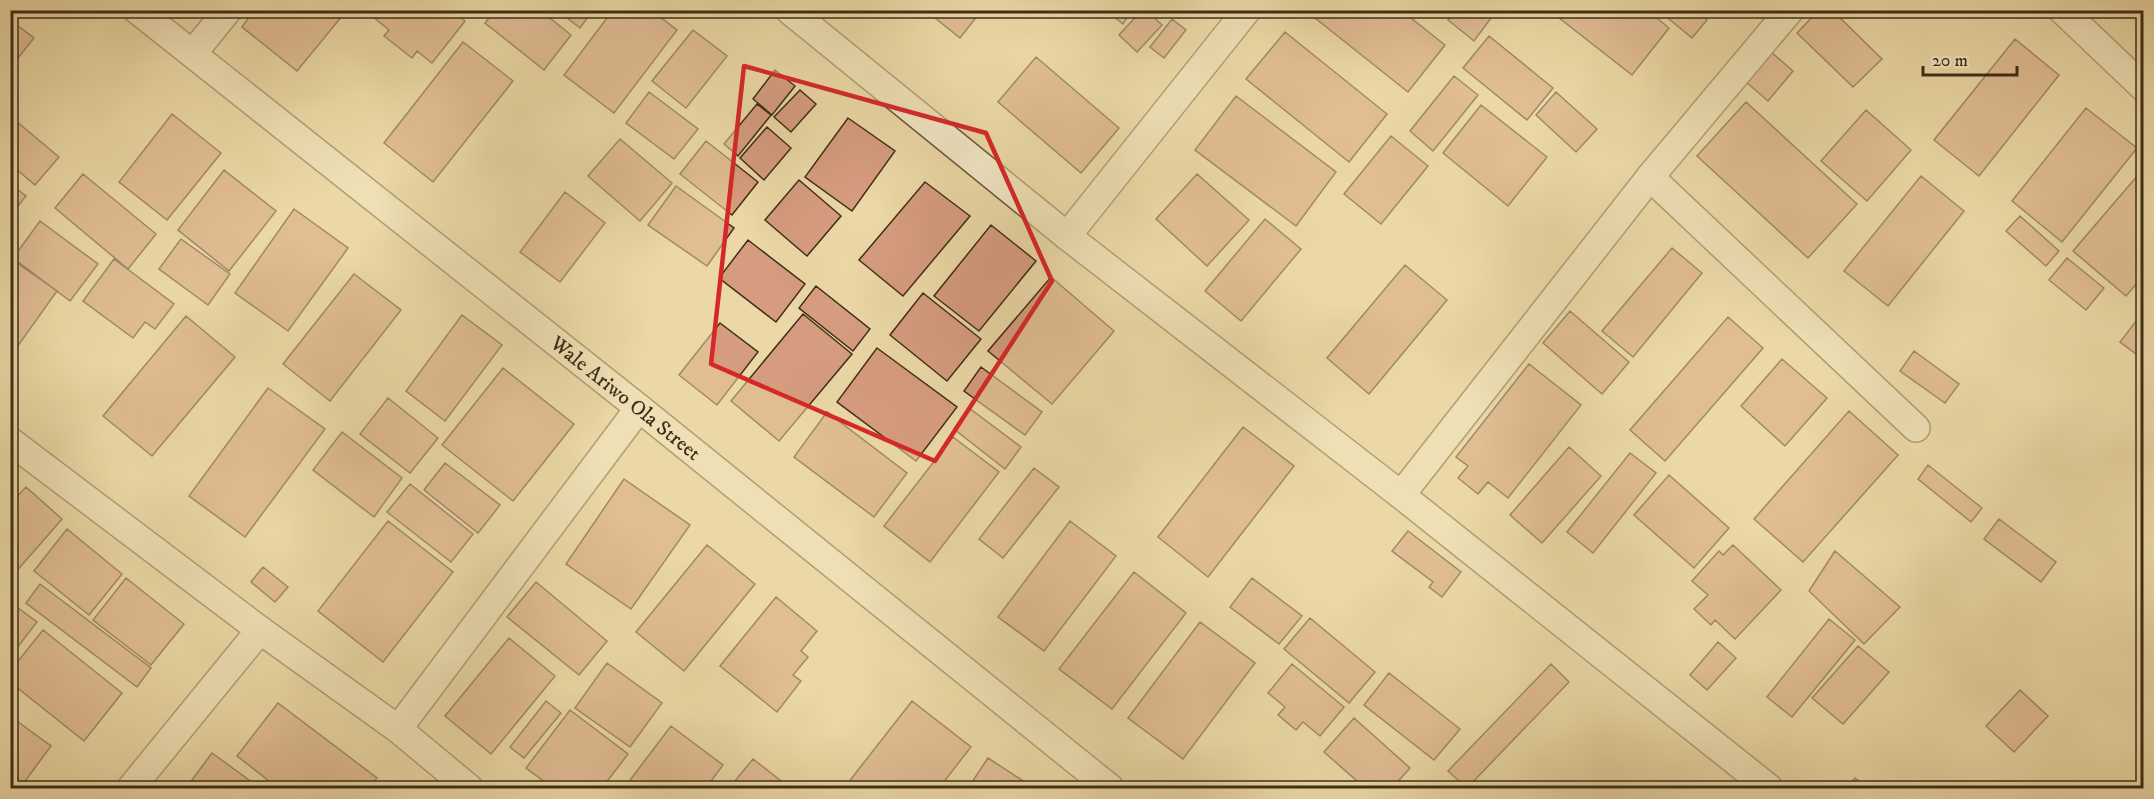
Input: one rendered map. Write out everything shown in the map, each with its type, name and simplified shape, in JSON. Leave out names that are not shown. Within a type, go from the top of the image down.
[{"type":"street","name":"Wale Ariwo Ola Street","points":[[137,10],[639,408],[1110,789]]},
{"type":"street","points":[[193,53],[228,10]]},
{"type":"street","points":[[789,10],[1066,236],[1401,495],[1769,789]]},
{"type":"street","points":[[1066,236],[1247,10]]},
{"type":"street","points":[[1401,495],[1650,177],[1790,10]]},
{"type":"street","points":[[2062,10],[2144,88]]},
{"type":"street","points":[[1650,177],[1916,428]]},
{"type":"street","points":[[398,729],[639,408]]},
{"type":"street","points":[[10,441],[261,630],[398,729],[469,789]]},
{"type":"street","points":[[131,789],[261,630]]},
{"type":"highlighted area","points":[[744,66],[986,133],[1052,281],[935,461],[711,364]]},
{"type":"building","points":[[254,10],[347,10],[297,71],[242,27]]},
{"type":"building","points":[[376,10],[452,10],[465,21],[432,63],[417,51],[412,58],[384,36],[389,30],[372,16]]},
{"type":"building","points":[[495,10],[540,10],[571,35],[544,70],[485,23]]},
{"type":"building","points":[[557,10],[593,10],[580,28]]},
{"type":"building","points":[[613,10],[651,10],[677,30],[614,113],[564,75]]},
{"type":"building","points":[[939,10],[982,10],[960,38],[934,17]]},
{"type":"building","points":[[1105,10],[1132,10],[1123,24]]},
{"type":"building","points":[[1142,10],[1146,10],[1162,25],[1137,52],[1119,35]]},
{"type":"building","points":[[1305,10],[1401,10],[1445,45],[1408,92]]},
{"type":"building","points":[[1456,10],[1497,10],[1474,41],[1448,20]]},
{"type":"building","points":[[1549,10],[1647,10],[1669,28],[1632,75]]},
{"type":"building","points":[[1658,10],[1695,10],[1707,20],[1692,38]]},
{"type":"building","points":[[1819,10],[1832,10],[1882,59],[1853,87],[1797,33]]},
{"type":"building","points":[[1172,19],[1186,30],[1164,58],[1150,47]]},
{"type":"building","points":[[10,20],[34,38],[10,68]]},
{"type":"building","points":[[693,30],[727,56],[686,108],[652,81]]},
{"type":"building","points":[[1285,32],[1387,114],[1349,162],[1246,79]]},
{"type":"building","points":[[1489,36],[1553,88],[1527,120],[1463,68]]},
{"type":"building","points":[[2015,39],[2059,75],[1979,176],[1934,140]]},
{"type":"building","points":[[463,42],[513,81],[433,182],[384,143]]},
{"type":"building","points":[[1764,46],[1793,71],[1768,101],[1738,75]]},
{"type":"building","points":[[1036,57],[1119,128],[1081,173],[998,102]]},
{"type":"building","points":[[775,70],[795,86],[772,115],[753,99]]},
{"type":"building","points":[[1454,76],[1478,95],[1433,151],[1410,131]]},
{"type":"building","points":[[800,90],[816,104],[791,132],[774,117]]},
{"type":"building","points":[[649,92],[698,129],[674,159],[626,123]]},
{"type":"building","points":[[1556,92],[1597,129],[1576,152],[1536,115]]},
{"type":"building","points":[[1236,96],[1336,172],[1296,226],[1195,150]]},
{"type":"building","points":[[1746,102],[1857,204],[1808,258],[1697,156]]},
{"type":"building","points":[[757,104],[771,115],[738,156],[724,144]]},
{"type":"building","points":[[1481,105],[1547,157],[1508,206],[1443,153]]},
{"type":"building","points":[[2086,108],[2137,148],[2062,242],[2012,201]]},
{"type":"building","points":[[1866,110],[1911,150],[1867,201],[1821,161]]},
{"type":"building","points":[[172,114],[221,153],[167,220],[119,182]]},
{"type":"building","points":[[10,116],[59,157],[35,185],[10,164]]},
{"type":"building","points":[[848,118],[895,151],[852,211],[805,177]]},
{"type":"building","points":[[767,127],[791,148],[764,180],[740,158]]},
{"type":"building","points":[[1391,136],[1428,166],[1381,224],[1344,194]]},
{"type":"building","points":[[620,139],[672,183],[640,221],[588,176]]},
{"type":"building","points":[[706,141],[758,182],[732,215],[680,174]]},
{"type":"building","points":[[2144,168],[2144,275],[2126,296],[2073,251]]},
{"type":"building","points":[[224,170],[276,211],[229,271],[178,230]]},
{"type":"building","points":[[83,174],[156,234],[128,269],[55,208]]},
{"type":"building","points":[[1197,174],[1249,220],[1207,266],[1156,219]]},
{"type":"building","points":[[1921,176],[1964,211],[1888,306],[1844,271]]},
{"type":"building","points":[[799,180],[841,216],[807,256],[765,220]]},
{"type":"building","points":[[925,182],[970,216],[903,296],[859,260]]},
{"type":"building","points":[[10,184],[26,196],[10,216]]},
{"type":"building","points":[[676,186],[734,228],[707,266],[648,225]]},
{"type":"building","points":[[565,192],[605,223],[560,282],[520,252]]},
{"type":"building","points":[[294,209],[348,248],[288,331],[235,293]]},
{"type":"building","points":[[2020,216],[2059,251],[2046,266],[2006,231]]},
{"type":"building","points":[[1265,219],[1301,249],[1241,321],[1205,291]]},
{"type":"building","points":[[40,221],[98,264],[70,301],[13,258]]},
{"type":"building","points":[[991,225],[1036,261],[979,331],[934,296]]},
{"type":"building","points":[[181,239],[230,274],[208,305],[159,269]]},
{"type":"building","points":[[748,240],[805,284],[776,322],[719,278]]},
{"type":"building","points":[[1672,248],[1702,273],[1633,357],[1602,331]]},
{"type":"building","points":[[10,258],[57,291],[10,357]]},
{"type":"building","points":[[2067,258],[2104,288],[2086,310],[2049,280]]},
{"type":"building","points":[[114,259],[174,304],[155,329],[145,322],[133,338],[83,301]]},
{"type":"building","points":[[1405,265],[1447,300],[1369,394],[1327,358]]},
{"type":"building","points":[[354,274],[401,310],[330,401],[283,364]]},
{"type":"building","points":[[1051,277],[1114,331],[1052,404],[988,351]]},
{"type":"building","points":[[816,286],[870,329],[853,351],[799,308]]},
{"type":"building","points":[[923,293],[981,339],[947,381],[890,335]]},
{"type":"building","points":[[1570,311],[1629,362],[1602,394],[1543,343]]},
{"type":"building","points":[[2144,311],[2144,360],[2120,342]]},
{"type":"building","points":[[803,314],[852,354],[779,441],[731,401]]},
{"type":"building","points":[[462,315],[502,345],[445,421],[406,391]]},
{"type":"building","points":[[186,316],[235,357],[152,456],[103,416]]},
{"type":"building","points":[[1728,317],[1763,348],[1665,461],[1630,430]]},
{"type":"building","points":[[720,323],[758,352],[717,405],[679,375]]},
{"type":"building","points":[[877,348],[957,407],[916,461],[837,402]]},
{"type":"building","points":[[1914,351],[1959,384],[1945,403],[1900,371]]},
{"type":"building","points":[[1782,359],[1827,398],[1785,446],[1741,406]]},
{"type":"building","points":[[1529,364],[1581,405],[1508,498],[1488,482],[1478,494],[1458,478],[1468,466],[1456,457]]},
{"type":"building","points":[[981,367],[1042,412],[1025,435],[964,391]]},
{"type":"building","points":[[503,368],[574,424],[513,501],[442,445]]},
{"type":"building","points":[[268,388],[325,429],[245,537],[189,496]]},
{"type":"building","points":[[388,398],[438,438],[410,473],[360,434]]},
{"type":"building","points":[[969,408],[1021,447],[1005,469],[954,429]]},
{"type":"building","points":[[1849,411],[1898,455],[1803,562],[1754,519]]},
{"type":"building","points":[[827,412],[907,473],[874,517],[794,457]]},
{"type":"building","points":[[1243,427],[1294,466],[1208,577],[1158,537]]},
{"type":"building","points":[[342,432],[402,478],[374,517],[313,470]]},
{"type":"building","points":[[953,437],[999,472],[930,562],[884,526]]},
{"type":"building","points":[[1569,447],[1601,476],[1542,543],[1510,515]]},
{"type":"building","points":[[1630,453],[1656,473],[1593,553],[1567,532]]},
{"type":"building","points":[[445,463],[500,505],[478,533],[424,490]]},
{"type":"building","points":[[1928,465],[1982,508],[1971,522],[1918,479]]},
{"type":"building","points":[[1034,468],[1059,487],[1003,558],[979,539]]},
{"type":"building","points":[[1669,475],[1729,528],[1694,568],[1634,515]]},
{"type":"building","points":[[624,479],[690,525],[631,609],[566,564]]},
{"type":"building","points":[[410,484],[473,534],[451,562],[387,512]]},
{"type":"building","points":[[26,487],[62,519],[14,574],[10,571],[10,504]]},
{"type":"building","points":[[1999,519],[2056,562],[2041,582],[1984,539]]},
{"type":"building","points":[[388,521],[453,572],[383,662],[318,611]]},
{"type":"building","points":[[1070,521],[1116,556],[1044,651],[998,617]]},
{"type":"building","points":[[67,529],[122,574],[89,615],[34,571]]},
{"type":"building","points":[[1408,531],[1461,572],[1442,597],[1429,587],[1433,582],[1392,551]]},
{"type":"building","points":[[707,545],[755,584],[684,671],[636,632]]},
{"type":"building","points":[[1733,545],[1781,590],[1735,639],[1715,620],[1711,625],[1694,609],[1708,595],[1692,581],[1719,551],[1723,555]]},
{"type":"building","points":[[1835,551],[1900,607],[1864,644],[1809,591]]},
{"type":"building","points":[[263,567],[288,587],[275,602],[251,582]]},
{"type":"building","points":[[1134,572],[1186,613],[1112,709],[1059,669]]},
{"type":"building","points":[[126,578],[184,624],[151,665],[93,620]]},
{"type":"building","points":[[1252,578],[1302,616],[1279,644],[1230,607]]},
{"type":"building","points":[[536,582],[607,641],[579,675],[507,617]]},
{"type":"building","points":[[40,584],[151,668],[137,687],[26,603]]},
{"type":"building","points":[[776,597],[817,631],[801,651],[808,657],[793,675],[801,681],[777,712],[720,666]]},
{"type":"building","points":[[10,602],[37,622],[10,657]]},
{"type":"building","points":[[1310,618],[1375,672],[1349,703],[1284,649]]},
{"type":"building","points":[[1829,619],[1855,640],[1792,717],[1767,697]]},
{"type":"building","points":[[1200,622],[1255,663],[1183,759],[1128,718]]},
{"type":"building","points":[[43,630],[122,693],[84,741],[10,682],[10,671]]},
{"type":"building","points":[[509,638],[555,676],[491,754],[445,716]]},
{"type":"building","points":[[1718,642],[1736,658],[1707,690],[1690,675]]},
{"type":"building","points":[[1858,646],[1889,672],[1843,724],[1812,698]]},
{"type":"building","points":[[607,663],[662,703],[630,747],[575,708]]},
{"type":"building","points":[[1292,664],[1344,707],[1320,736],[1303,722],[1296,730],[1278,715],[1285,707],[1268,693]]},
{"type":"building","points":[[1551,664],[1569,682],[1467,788],[1448,771]]},
{"type":"building","points":[[1389,673],[1460,729],[1434,760],[1364,705]]},
{"type":"building","points":[[2020,690],[2048,716],[2014,752],[1986,726]]},
{"type":"building","points":[[546,701],[561,713],[524,758],[510,747]]},
{"type":"building","points":[[912,701],[971,747],[939,788],[844,788]]},
{"type":"building","points":[[278,703],[377,778],[369,788],[278,788],[237,756]]},
{"type":"building","points":[[570,710],[628,754],[602,788],[553,788],[526,768]]},
{"type":"building","points":[[10,716],[51,746],[20,788],[10,788]]},
{"type":"building","points":[[1354,718],[1410,768],[1392,788],[1365,788],[1324,752]]},
{"type":"building","points":[[671,726],[723,765],[706,788],[624,788]]},
{"type":"building","points":[[212,753],[260,788],[186,788]]},
{"type":"building","points":[[988,758],[1034,788],[968,788]]},
{"type":"building","points":[[753,759],[790,788],[730,787]]},
{"type":"building","points":[[1855,778],[1868,788],[1847,788]]}]
